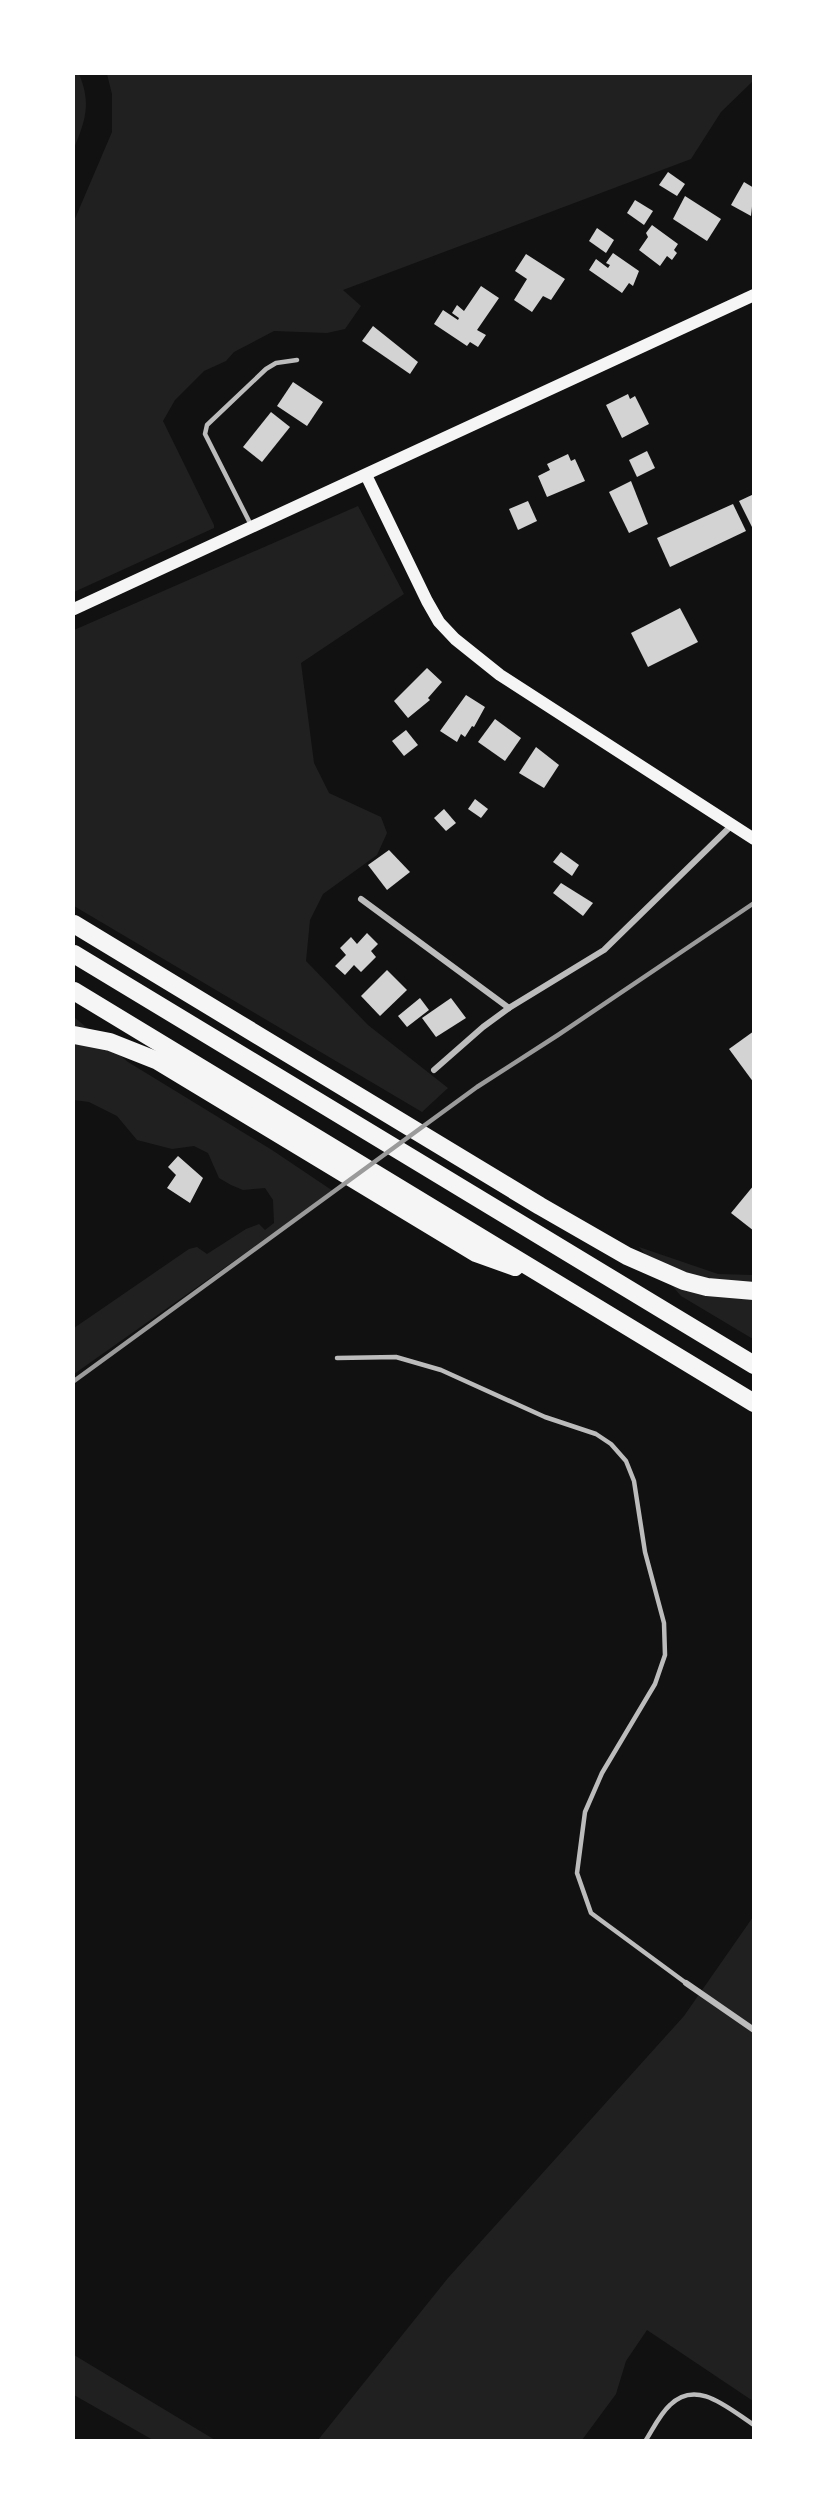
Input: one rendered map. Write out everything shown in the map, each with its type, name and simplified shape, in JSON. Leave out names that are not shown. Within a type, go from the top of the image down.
[{"type":"highway","points":[[74,924],[540,1206],[627,1256],[684,1281],[707,1287],[753,1291]]},
{"type":"highway","points":[[74,954],[753,1365]]},
{"type":"highway","points":[[74,991],[274,1123],[483,1248],[553,1281],[753,1403]]},
{"type":"highway","points":[[74,1035],[110,1042],[158,1061],[274,1123]]},
{"type":"highway","points":[[732,1390],[753,1411]]},
{"type":"main road","points":[[74,609],[753,295]]},
{"type":"main road","points":[[366,475],[427,601],[439,622],[455,639],[500,675],[753,839]]},
{"type":"street","points":[[434,1070],[483,1027],[509,1008],[604,950],[732,825]]},
{"type":"street","points":[[360,899],[509,1008]]},
{"type":"street","points":[[686,1983],[753,2030]]},
{"type":"lane","points":[[252,527],[205,434],[207,425],[266,369],[276,363],[297,360]]},
{"type":"lane","points":[[337,1358],[396,1357],[441,1370],[545,1416],[596,1434],[611,1444],[626,1461],[634,1481],[645,1552],[664,1623],[665,1655],[655,1684],[602,1773],[585,1812],[578,1873],[591,1913],[686,1983]]},
{"type":"lane","points":[[646,2440],[670,2405],[687,2393],[710,2396],[753,2425]]},
{"type":"shaded area","points":[[74,74],[79,74],[86,103],[82,128],[74,148]]},
{"type":"shaded area","points":[[107,74],[753,74],[754,80],[721,112],[691,159],[343,290],[361,306],[345,329],[327,333],[274,331],[234,352],[226,361],[204,371],[175,400],[163,421],[214,528],[74,592],[74,221],[112,132],[112,94]]},
{"type":"shaded area","points":[[358,506],[404,594],[301,663],[314,763],[329,793],[381,817],[387,833],[377,855],[323,894],[310,920],[306,961],[368,1025],[448,1088],[422,1112],[74,906],[74,630]]},
{"type":"shaded area","points":[[74,1017],[128,1062],[272,1150],[333,1191],[74,1374],[74,1328],[189,1249],[197,1247],[207,1254],[246,1229],[259,1224],[265,1230],[274,1223],[273,1200],[265,1188],[243,1190],[231,1185],[219,1178],[208,1153],[194,1146],[172,1149],[137,1140],[117,1116],[89,1102],[74,1100]]},
{"type":"shaded area","points":[[639,1247],[718,1274],[753,1275],[753,1339],[681,1296]]},
{"type":"shaded area","points":[[753,1917],[753,2401],[647,2330],[626,2361],[616,2394],[582,2440],[318,2440],[448,2278],[684,2016]]},
{"type":"shaded area","points":[[74,2355],[215,2440],[153,2440],[74,2395]]},
{"type":"building","points":[[668,172],[685,184],[677,196],[659,185]]},
{"type":"building","points":[[744,182],[754,188],[751,216],[731,205]]},
{"type":"building","points":[[685,196],[721,219],[707,241],[673,219]]},
{"type":"building","points":[[635,200],[653,211],[644,225],[627,213]]},
{"type":"building","points":[[652,225],[678,244],[674,250],[677,253],[672,260],[667,256],[660,266],[639,250],[648,237],[646,233]]},
{"type":"building","points":[[597,228],[614,240],[606,253],[589,241]]},
{"type":"building","points":[[613,253],[639,271],[633,286],[629,283],[622,293],[589,270],[596,259],[608,268],[610,265],[606,263]]},
{"type":"building","points":[[526,254],[565,279],[551,300],[543,296],[532,312],[514,300],[527,279],[515,271]]},
{"type":"building","points":[[481,286],[499,298],[477,330],[486,335],[478,347],[470,342],[467,346],[434,324],[443,310],[458,320],[459,318],[452,313],[457,305],[464,311]]},
{"type":"building","points":[[373,326],[418,362],[410,374],[362,341]]},
{"type":"building","points":[[293,382],[323,402],[307,426],[277,406]]},
{"type":"building","points":[[628,394],[630,399],[635,396],[649,424],[622,438],[606,405]]},
{"type":"building","points":[[271,412],[290,427],[262,462],[243,447]]},
{"type":"building","points":[[647,451],[655,468],[637,477],[629,460]]},
{"type":"building","points":[[568,454],[571,461],[575,459],[585,481],[547,497],[538,476],[550,470],[547,464]]},
{"type":"building","points":[[631,481],[648,524],[629,533],[609,492]]},
{"type":"building","points":[[754,494],[754,531],[739,501]]},
{"type":"building","points":[[528,501],[537,521],[518,530],[509,509]]},
{"type":"building","points":[[733,504],[746,531],[670,567],[657,538]]},
{"type":"building","points":[[680,608],[698,642],[648,667],[631,633]]},
{"type":"building","points":[[427,668],[442,682],[428,698],[430,700],[408,718],[394,701]]},
{"type":"building","points":[[466,695],[485,707],[474,727],[472,726],[465,737],[461,734],[457,742],[440,731]]},
{"type":"building","points":[[495,719],[521,738],[505,761],[478,742]]},
{"type":"building","points":[[406,730],[418,745],[404,756],[392,741]]},
{"type":"building","points":[[536,747],[559,765],[544,788],[519,773]]},
{"type":"building","points":[[475,799],[488,809],[481,818],[468,809]]},
{"type":"building","points":[[444,809],[456,823],[446,831],[434,818]]},
{"type":"building","points":[[389,850],[410,872],[387,890],[368,865]]},
{"type":"building","points":[[561,852],[579,865],[572,876],[553,862]]},
{"type":"building","points":[[561,883],[593,903],[583,916],[553,893]]},
{"type":"building","points":[[367,933],[378,944],[371,951],[376,957],[361,972],[354,965],[345,975],[335,966],[346,955],[340,948],[351,937],[357,944]]},
{"type":"building","points":[[387,970],[407,990],[380,1016],[361,996]]},
{"type":"building","points":[[420,998],[429,1010],[407,1027],[398,1016]]},
{"type":"building","points":[[451,998],[466,1018],[436,1037],[422,1018]]},
{"type":"building","points":[[754,1031],[754,1083],[729,1049]]},
{"type":"building","points":[[178,1156],[203,1178],[190,1203],[167,1188],[176,1175],[168,1167]]},
{"type":"building","points":[[754,1185],[754,1231],[731,1213]]},
{"type":"railway","points":[[74,1381],[477,1087],[754,903]]}]
